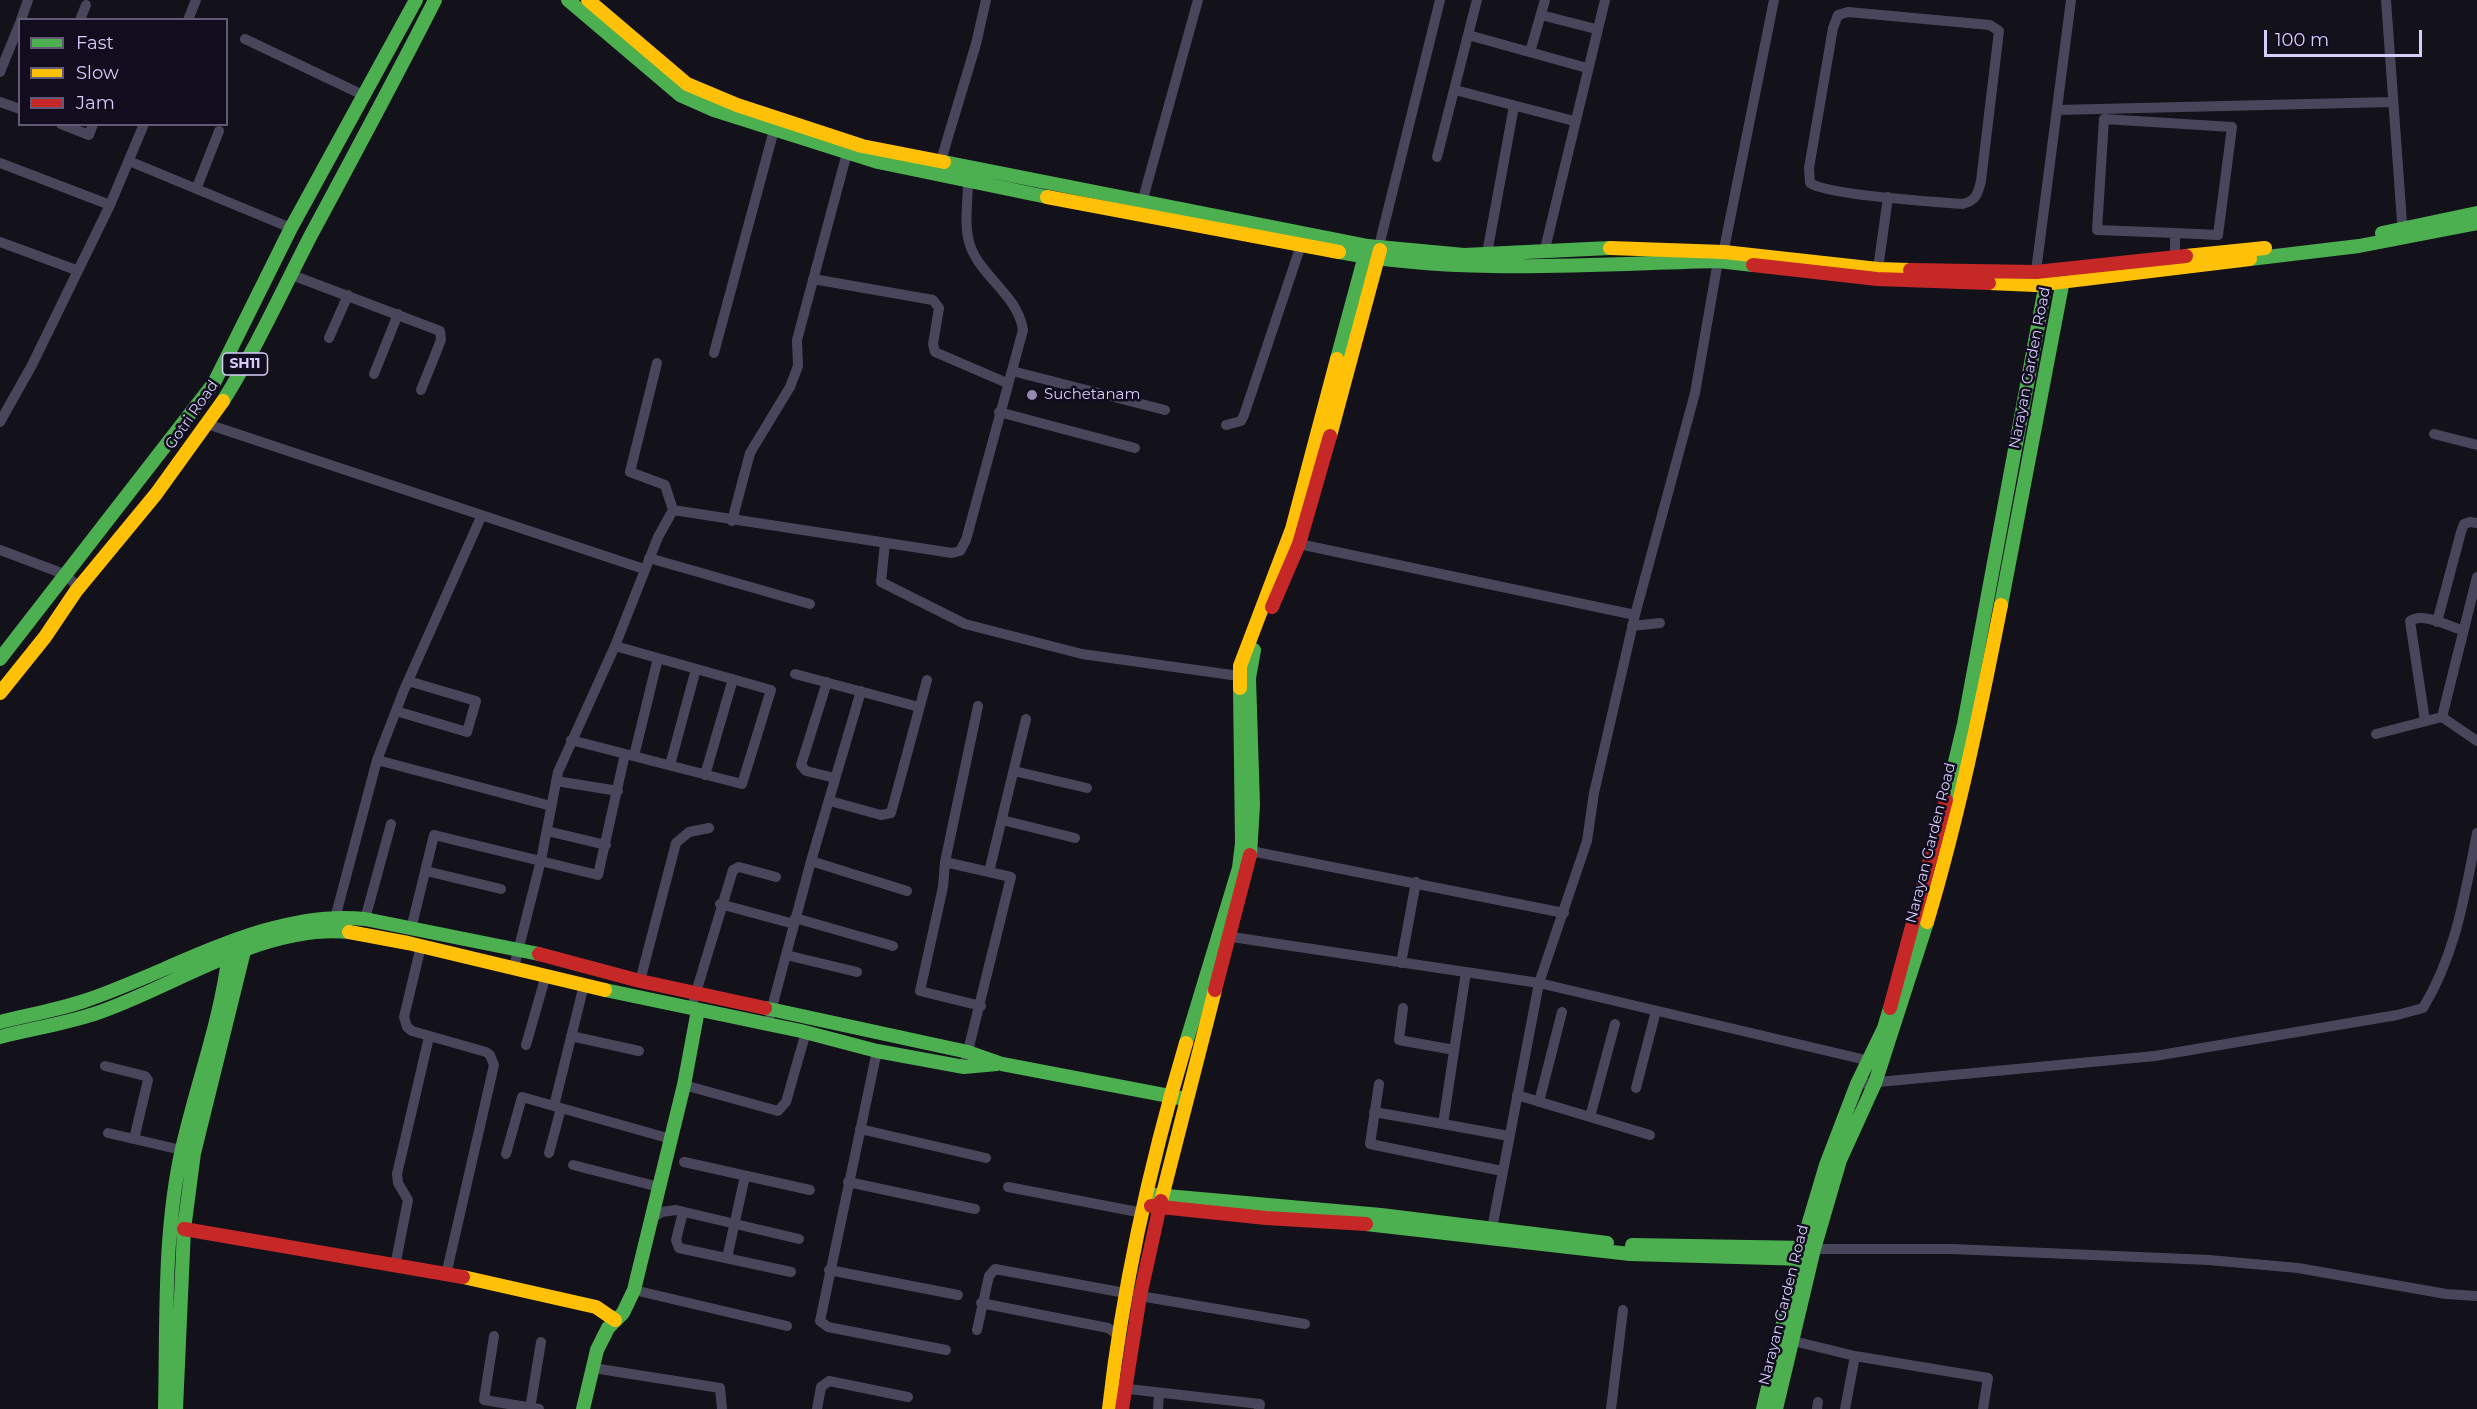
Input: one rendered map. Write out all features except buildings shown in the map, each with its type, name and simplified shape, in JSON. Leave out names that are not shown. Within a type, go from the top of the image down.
[{"type":"street","points":[[21,18],[28,0]]},
{"type":"street","points":[[189,18],[196,0]]},
{"type":"street","name":"Gotri Road","points":[[0,659],[214,383],[291,228],[416,0]]},
{"type":"street","name":"Gotri Road","points":[[0,693],[79,588],[156,494],[207,424],[267,326],[435,0]]},
{"type":"street","points":[[568,0],[669,88],[694,102],[847,153],[1374,249]]},
{"type":"street","points":[[588,0],[663,66],[700,92],[939,169],[968,182],[1140,207],[1301,245],[1374,249],[1486,261],[1721,258]]},
{"type":"street","points":[[939,169],[976,44],[986,0]]},
{"type":"street","points":[[1140,207],[1198,0]]},
{"type":"street","points":[[1122,1409],[1117,1388],[1118,1335],[1125,1293],[1171,1097],[1241,855],[1244,677],[1299,544],[1440,0]]},
{"type":"street","points":[[1437,157],[1477,0]]},
{"type":"street","points":[[1530,52],[1545,0]]},
{"type":"street","points":[[1544,253],[1596,28],[1605,0]]},
{"type":"street","points":[[1491,1234],[1539,983],[1587,841],[1594,793],[1634,620],[1695,393],[1774,0]]},
{"type":"street","points":[[2041,278],[2057,110],[2071,0]]},
{"type":"street","points":[[2386,0],[2391,102],[2402,234]]},
{"type":"street","points":[[81,18],[86,4]]},
{"type":"street","points":[[1848,12],[1990,25],[1998,28],[2000,36],[1981,181],[1976,198],[1962,204],[1888,196],[1821,188],[1809,180],[1831,40],[1838,15],[1848,12]]},
{"type":"street","points":[[1541,15],[1596,28]]},
{"type":"street","points":[[0,72],[18,26]]},
{"type":"street","points":[[1468,35],[1587,68]]},
{"type":"street","points":[[245,39],[363,95]]},
{"type":"street","points":[[1455,90],[1574,121]]},
{"type":"street","points":[[0,102],[18,108]]},
{"type":"street","points":[[2057,110],[2391,102]]},
{"type":"street","points":[[1486,261],[1514,106]]},
{"type":"street","points":[[2104,119],[2232,127],[2218,235],[2175,233],[2097,231],[2104,119]]},
{"type":"street","points":[[66,126],[88,135],[92,126]]},
{"type":"street","points":[[0,422],[32,365],[76,270],[110,206],[143,126]]},
{"type":"street","points":[[714,353],[774,130]]},
{"type":"street","points":[[197,187],[219,131]]},
{"type":"street","points":[[732,521],[750,453],[790,387],[798,366],[797,340],[847,153]]},
{"type":"street","points":[[129,161],[197,187],[291,228]]},
{"type":"street","points":[[0,164],[110,206]]},
{"type":"street","points":[[673,510],[715,515],[732,521],[952,553],[960,551],[966,540],[999,411],[1023,330],[1022,321],[1015,307],[971,248],[967,236],[968,182]]},
{"type":"street","points":[[1877,274],[1888,196]]},
{"type":"street","points":[[2064,276],[2175,259],[2402,234],[2477,213]]},
{"type":"street","points":[[1486,261],[1595,248],[1877,274],[2041,278],[2477,223]]},
{"type":"street","points":[[2175,233],[2175,259]]},
{"type":"street","points":[[0,242],[76,270]]},
{"type":"street","points":[[1226,425],[1241,421],[1244,415],[1301,245]]},
{"type":"street","points":[[1109,1409],[1117,1388],[1140,1296],[1185,1099],[1232,937],[1251,851],[1253,805],[1243,657],[1292,529],[1374,249]]},
{"type":"street","points":[[292,275],[440,331],[442,335],[421,390]]},
{"type":"street","name":"Narayan Garden Road","points":[[1806,1253],[1840,1160],[1875,1083],[1923,944],[1949,848],[1982,704],[2064,276]]},
{"type":"street","name":"Narayan Garden Road","points":[[1776,1409],[1786,1339],[1826,1165],[1857,1084],[1884,1028],[1930,866],[1964,724],[2041,278]]},
{"type":"street","points":[[813,279],[933,300],[939,308],[933,344],[935,352],[1007,383]]},
{"type":"street","points":[[329,338],[348,295]]},
{"type":"street","points":[[374,374],[398,314]]},
{"type":"street","points":[[514,967],[541,860],[556,781],[571,740],[615,646],[644,569],[673,510],[665,485],[630,472],[657,363]]},
{"type":"street","points":[[1012,371],[1166,410]]},
{"type":"street","points":[[999,411],[1135,448]]},
{"type":"street","points":[[207,424],[481,517],[644,569]]},
{"type":"street","points":[[2434,434],[2477,445]]},
{"type":"street","points":[[332,930],[377,760],[408,681],[481,517]]},
{"type":"street","points":[[2437,622],[2464,524],[2470,522],[2477,524]]},
{"type":"street","points":[[885,543],[881,582],[964,624],[1082,654],[1244,677]]},
{"type":"street","points":[[1299,544],[1634,620],[1660,623]]},
{"type":"street","points":[[0,550],[64,574],[79,588]]},
{"type":"street","points":[[650,558],[810,604]]},
{"type":"street","points":[[2442,717],[2477,577]]},
{"type":"street","points":[[2425,721],[2410,621],[2418,618],[2462,630]]},
{"type":"street","points":[[571,740],[742,784],[771,690],[615,646]]},
{"type":"street","points":[[411,929],[434,835],[598,875],[618,791],[658,658]]},
{"type":"street","points":[[670,765],[696,669]]},
{"type":"street","points":[[795,674],[919,707]]},
{"type":"street","points":[[705,775],[733,679]]},
{"type":"street","points":[[830,801],[881,815],[891,813],[927,680]]},
{"type":"street","points":[[396,711],[466,732],[476,701],[408,681]]},
{"type":"street","points":[[827,682],[801,765],[806,771],[836,778]]},
{"type":"street","points":[[768,1024],[794,921],[861,691]]},
{"type":"street","points":[[978,706],[920,991],[981,1006]]},
{"type":"street","points":[[2376,734],[2442,717],[2477,741]]},
{"type":"street","points":[[990,872],[1026,719]]},
{"type":"street","points":[[377,760],[551,806]]},
{"type":"street","points":[[1014,771],[1087,788]]},
{"type":"street","points":[[556,781],[618,791]]},
{"type":"street","points":[[1002,820],[1075,838]]},
{"type":"street","points":[[365,919],[391,824]]},
{"type":"street","points":[[640,981],[676,843],[689,832],[709,828]]},
{"type":"street","points":[[547,831],[606,845]]},
{"type":"street","points":[[1857,1084],[2155,1056],[2397,1015],[2423,1008],[2446,965],[2459,925],[2477,833]]},
{"type":"street","points":[[1251,851],[1564,913]]},
{"type":"street","points":[[811,861],[907,891]]},
{"type":"street","points":[[945,862],[1011,877],[981,1006],[964,1067]]},
{"type":"street","points":[[583,1409],[597,1350],[608,1328],[623,1313],[634,1290],[684,1085],[695,1009],[695,992],[720,904],[736,867],[776,877]]},
{"type":"street","points":[[426,871],[501,889]]},
{"type":"street","points":[[1401,963],[1416,882]]},
{"type":"street","points":[[720,904],[893,946]]},
{"type":"street","points":[[0,1022],[83,1001],[246,936],[285,924],[336,916],[365,919],[519,949],[640,981],[772,1007],[968,1052],[1002,1064],[1185,1099]]},
{"type":"street","points":[[0,1037],[94,1014],[244,951],[281,939],[332,930],[361,933],[421,946],[584,985],[806,1032],[877,1051],[964,1067],[1002,1064]]},
{"type":"street","points":[[176,1409],[188,1151],[244,951],[246,936]]},
{"type":"street","points":[[1232,937],[1539,983],[1870,1061]]},
{"type":"street","points":[[165,1409],[169,1240],[224,994],[231,942]]},
{"type":"street","points":[[421,946],[404,1023],[412,1031],[486,1052],[490,1054],[494,1065],[446,1275]]},
{"type":"street","points":[[786,956],[857,972]]},
{"type":"street","points":[[1443,1124],[1466,972]]},
{"type":"street","points":[[526,1045],[546,975]]},
{"type":"street","points":[[549,1153],[571,1036],[584,985]]},
{"type":"street","points":[[1402,1008],[1398,1040],[1402,1043],[1454,1050]]},
{"type":"street","points":[[1636,1088],[1656,1011]]},
{"type":"street","points":[[1539,1102],[1562,1012]]},
{"type":"street","points":[[1590,1117],[1615,1024]]},
{"type":"street","points":[[684,1085],[778,1111],[786,1102],[806,1032]]},
{"type":"street","points":[[395,1266],[408,1200],[398,1183],[397,1174],[429,1036]]},
{"type":"street","points":[[571,1036],[639,1051]]},
{"type":"street","points":[[877,1051],[820,1316],[823,1325],[946,1350]]},
{"type":"street","points":[[105,1066],[145,1076],[148,1080],[134,1138]]},
{"type":"street","points":[[1379,1084],[1370,1144],[1502,1171]]},
{"type":"street","points":[[1517,1095],[1650,1135]]},
{"type":"street","points":[[506,1154],[522,1097],[671,1139]]},
{"type":"street","points":[[1374,1112],[1509,1136]]},
{"type":"street","points":[[860,1129],[986,1158]]},
{"type":"street","points":[[108,1133],[188,1151]]},
{"type":"street","points":[[684,1162],[810,1190]]},
{"type":"street","points":[[573,1165],[659,1187]]},
{"type":"street","points":[[727,1258],[745,1176]]},
{"type":"street","points":[[848,1182],[975,1209]]},
{"type":"street","points":[[1008,1187],[1145,1204],[1161,1202],[1381,1215],[1491,1234],[1677,1257],[1952,1249],[2208,1260],[2298,1268],[2445,1294],[2477,1296]]},
{"type":"street","points":[[651,1219],[669,1210],[799,1239]]},
{"type":"street","points":[[683,1212],[676,1245],[679,1248],[791,1272]]},
{"type":"street","points":[[184,1228],[501,1284],[596,1307],[615,1320]]},
{"type":"street","points":[[977,1330],[988,1275],[1000,1269],[1125,1293]]},
{"type":"street","points":[[829,1270],[958,1295]]},
{"type":"street","points":[[634,1290],[787,1326]]},
{"type":"street","points":[[1140,1296],[1305,1324]]},
{"type":"street","points":[[981,1303],[1108,1328],[1118,1335]]},
{"type":"street","points":[[1611,1409],[1623,1310]]},
{"type":"street","points":[[494,1336],[483,1404],[533,1408],[541,1342]]},
{"type":"street","points":[[1786,1339],[1855,1356],[1988,1378],[1983,1409]]},
{"type":"street","name":"Narayan Garden Road","points":[[1762,1409],[1786,1339]]},
{"type":"street","points":[[1845,1409],[1855,1356]]},
{"type":"street","points":[[593,1368],[720,1388],[722,1409]]},
{"type":"street","points":[[817,1409],[821,1387],[829,1381],[908,1397]]},
{"type":"street","points":[[1117,1388],[1159,1393],[1213,1404],[1260,1404],[1259,1409]]},
{"type":"street","points":[[1158,1409],[1159,1393]]},
{"type":"traffic: fast","points":[[0,659],[214,383],[291,228],[416,0]]},
{"type":"traffic: fast","points":[[223,401],[258,340],[435,0]]},
{"type":"traffic: fast","points":[[568,0],[680,95],[714,110],[878,162],[1047,197]]},
{"type":"traffic: fast","points":[[944,162],[1368,246],[1464,255],[1610,248]]},
{"type":"traffic: fast","points":[[2382,233],[2477,213]]},
{"type":"traffic: fast","points":[[2250,259],[2359,246],[2477,223]]},
{"type":"traffic: fast","points":[[1337,359],[1367,248]]},
{"type":"traffic: fast","points":[[1339,252],[1433,264],[1480,266],[1576,266],[1718,261],[1753,265]]},
{"type":"traffic: fast","points":[[2001,605],[2064,275]]},
{"type":"traffic: fast","points":[[1946,800],[1964,724],[2047,277]]},
{"type":"traffic: fast","points":[[1250,855],[1253,805],[1249,678],[1254,650]]},
{"type":"traffic: fast","points":[[1186,1043],[1239,868],[1242,843],[1240,688]]},
{"type":"traffic: fast","points":[[0,1022],[84,1001],[257,933],[293,923],[329,918],[365,919],[539,954]]},
{"type":"traffic: fast","points":[[1776,1409],[1814,1249],[1840,1160],[1875,1083],[1927,922]]},
{"type":"traffic: fast","points":[[0,1037],[94,1014],[251,947],[284,937],[317,932],[349,932]]},
{"type":"traffic: fast","points":[[176,1409],[184,1229],[194,1153],[245,947]]},
{"type":"traffic: fast","points":[[165,1409],[167,1279],[176,1181],[188,1124],[220,1003],[229,953]]},
{"type":"traffic: fast","points":[[605,990],[801,1031],[877,1051],[964,1067],[997,1064]]},
{"type":"traffic: fast","points":[[765,1008],[968,1052],[1002,1064],[1185,1099]]},
{"type":"traffic: fast","points":[[1763,1409],[1798,1259],[1826,1165],[1857,1084],[1884,1028],[1890,1008]]},
{"type":"traffic: fast","points":[[583,1409],[597,1350],[608,1328],[623,1313],[634,1290],[684,1085],[698,1010]]},
{"type":"traffic: fast","points":[[1155,1195],[1381,1215],[1607,1243]]},
{"type":"traffic: fast","points":[[1366,1224],[1630,1254],[1807,1259]]},
{"type":"traffic: fast","points":[[1632,1245],[1808,1248]]},
{"type":"traffic: slow","points":[[588,0],[687,84],[737,105],[862,146],[944,162]]},
{"type":"traffic: slow","points":[[1047,197],[1339,252]]},
{"type":"traffic: slow","points":[[1610,248],[1724,252],[1878,269],[1910,270]]},
{"type":"traffic: slow","points":[[2186,256],[2265,248]]},
{"type":"traffic: slow","points":[[1330,436],[1380,250]]},
{"type":"traffic: slow","points":[[1989,283],[2035,285],[2250,259]]},
{"type":"traffic: slow","points":[[1240,688],[1240,666],[1292,529],[1337,359]]},
{"type":"traffic: slow","points":[[0,693],[45,637],[76,591],[156,494],[223,401]]},
{"type":"traffic: slow","points":[[1927,922],[1968,765],[2001,605]]},
{"type":"traffic: slow","points":[[349,932],[408,943],[605,990]]},
{"type":"traffic: slow","points":[[1161,1201],[1215,990]]},
{"type":"traffic: slow","points":[[1109,1409],[1122,1316],[1139,1224],[1186,1043]]},
{"type":"traffic: slow","points":[[463,1277],[596,1307],[615,1320]]},
{"type":"traffic: jam","points":[[1910,270],[2036,272],[2186,256]]},
{"type":"traffic: jam","points":[[1753,265],[1877,279],[1989,283]]},
{"type":"traffic: jam","points":[[1272,607],[1299,544],[1330,436]]},
{"type":"traffic: jam","points":[[1890,1008],[1946,800]]},
{"type":"traffic: jam","points":[[1215,990],[1250,855]]},
{"type":"traffic: jam","points":[[539,954],[640,981],[765,1008]]},
{"type":"traffic: jam","points":[[1122,1409],[1140,1296],[1161,1201]]},
{"type":"traffic: jam","points":[[1151,1206],[1266,1218],[1366,1224]]},
{"type":"traffic: jam","points":[[184,1229],[463,1277]]},
{"type":"place","name":"Suchetanam","points":[[1032,395]]}]
